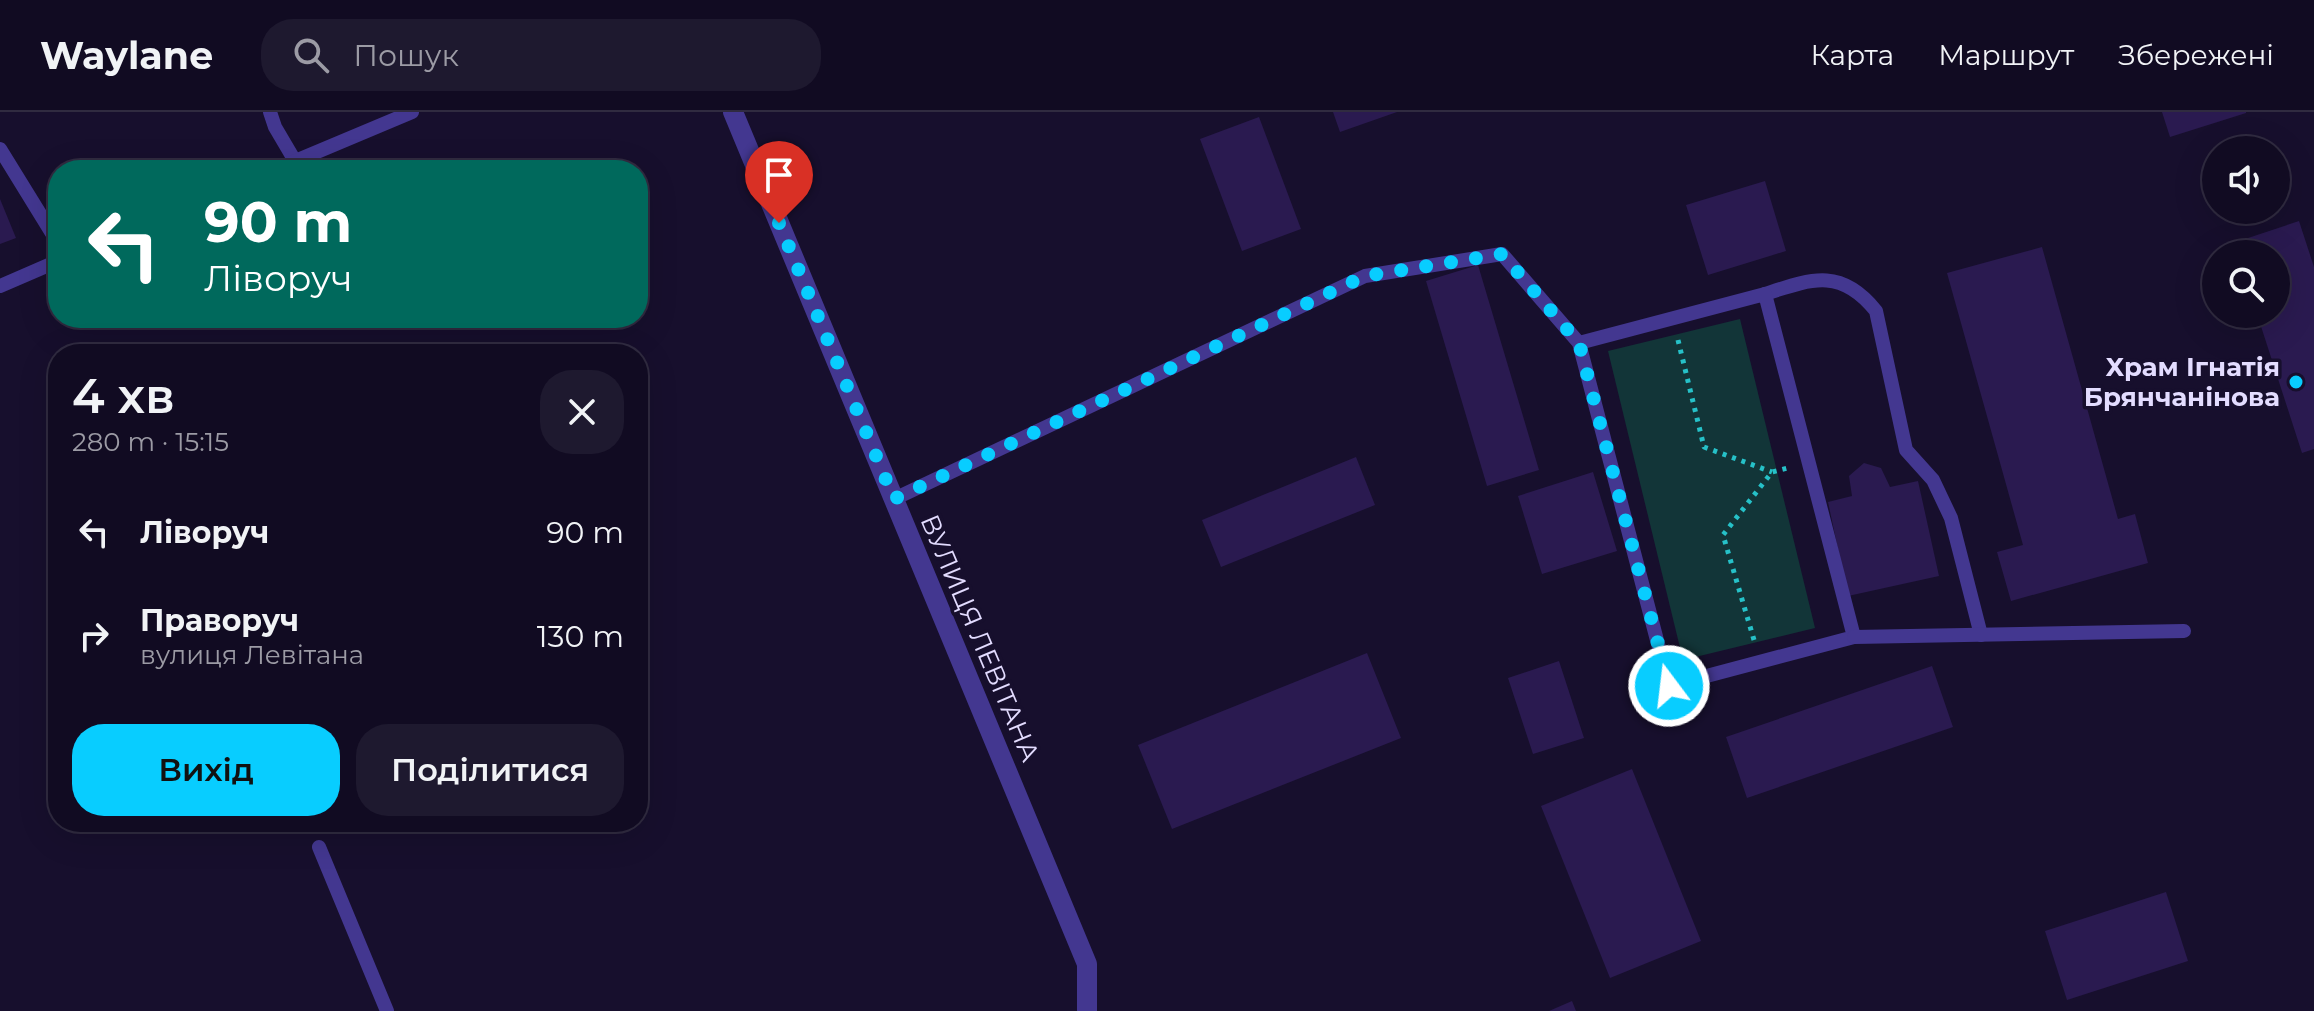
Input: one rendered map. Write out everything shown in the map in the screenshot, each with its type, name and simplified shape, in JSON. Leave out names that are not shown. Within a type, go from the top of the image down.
[{"type":"street","name":"ВУЛИЦЯ ЛЕВІТАНА","points":[[733,112],[1087,964],[1087,1011]]},
{"type":"lane","points":[[270,112],[294,160]]},
{"type":"lane","points":[[297,160],[412,112]]},
{"type":"lane","points":[[0,149],[48,227]]},
{"type":"lane","points":[[894,499],[1365,276],[1502,254],[1579,343],[1669,686],[1854,637],[2184,631]]},
{"type":"lane","points":[[0,286],[48,265]]},
{"type":"lane","points":[[1579,343],[1807,281],[1828,279],[1849,286],[1864,296],[1876,311],[1906,450],[1933,480],[1951,518],[1981,635]]},
{"type":"lane","points":[[1765,294],[1854,637]]},
{"type":"lane","points":[[319,847],[387,1011]]},
{"type":"path","points":[[1672,319],[1704,447],[1772,472],[1808,462]]},
{"type":"path","points":[[1761,662],[1723,535],[1772,472]]},
{"type":"green space","points":[[1740,319],[1815,628],[1683,660],[1608,351]]},
{"type":"building","points":[[1333,112],[1397,112],[1340,132]]},
{"type":"building","points":[[2162,112],[2246,112],[2246,113],[2170,137]]},
{"type":"building","points":[[1259,117],[1301,229],[1242,251],[1200,139]]},
{"type":"building","points":[[1765,181],[1786,251],[1708,275],[1686,205]]},
{"type":"building","points":[[0,199],[16,238],[0,244]]},
{"type":"building","name":"Храм Ігнатія Брянчанінова","points":[[2299,221],[2314,267],[2314,449],[2302,453],[2262,328],[2290,328],[2290,240],[2242,240]]},
{"type":"building","points":[[2042,247],[2118,519],[2135,514],[2148,563],[2011,601],[1997,552],[2023,545],[1947,273]]},
{"type":"building","points":[[1478,265],[1539,470],[1487,486],[1426,281]]},
{"type":"building","points":[[1356,457],[1375,505],[1221,567],[1202,520]]},
{"type":"building","points":[[1864,463],[1881,468],[1890,487],[1918,481],[1939,576],[1848,596],[1828,502],[1852,496],[1849,476]]},
{"type":"building","points":[[1593,472],[1617,551],[1542,574],[1518,496]]},
{"type":"building","points":[[1367,653],[1401,738],[1172,829],[1138,745]]},
{"type":"building","points":[[1559,661],[1584,738],[1533,754],[1508,678]]},
{"type":"building","points":[[1932,666],[1953,727],[1747,798],[1726,737]]},
{"type":"building","points":[[1632,769],[1701,941],[1610,978],[1541,806]]},
{"type":"building","points":[[2166,892],[2188,961],[2067,1000],[2045,931]]},
{"type":"building","points":[[1572,1001],[1576,1011],[1549,1011]]},
{"type":"place","name":"Храм Ігнатія Брянчанінова","points":[[2296,382]]},
{"type":"route","points":[[779,223],[894,499],[1365,276],[1502,254],[1579,343],[1669,686]]}]
